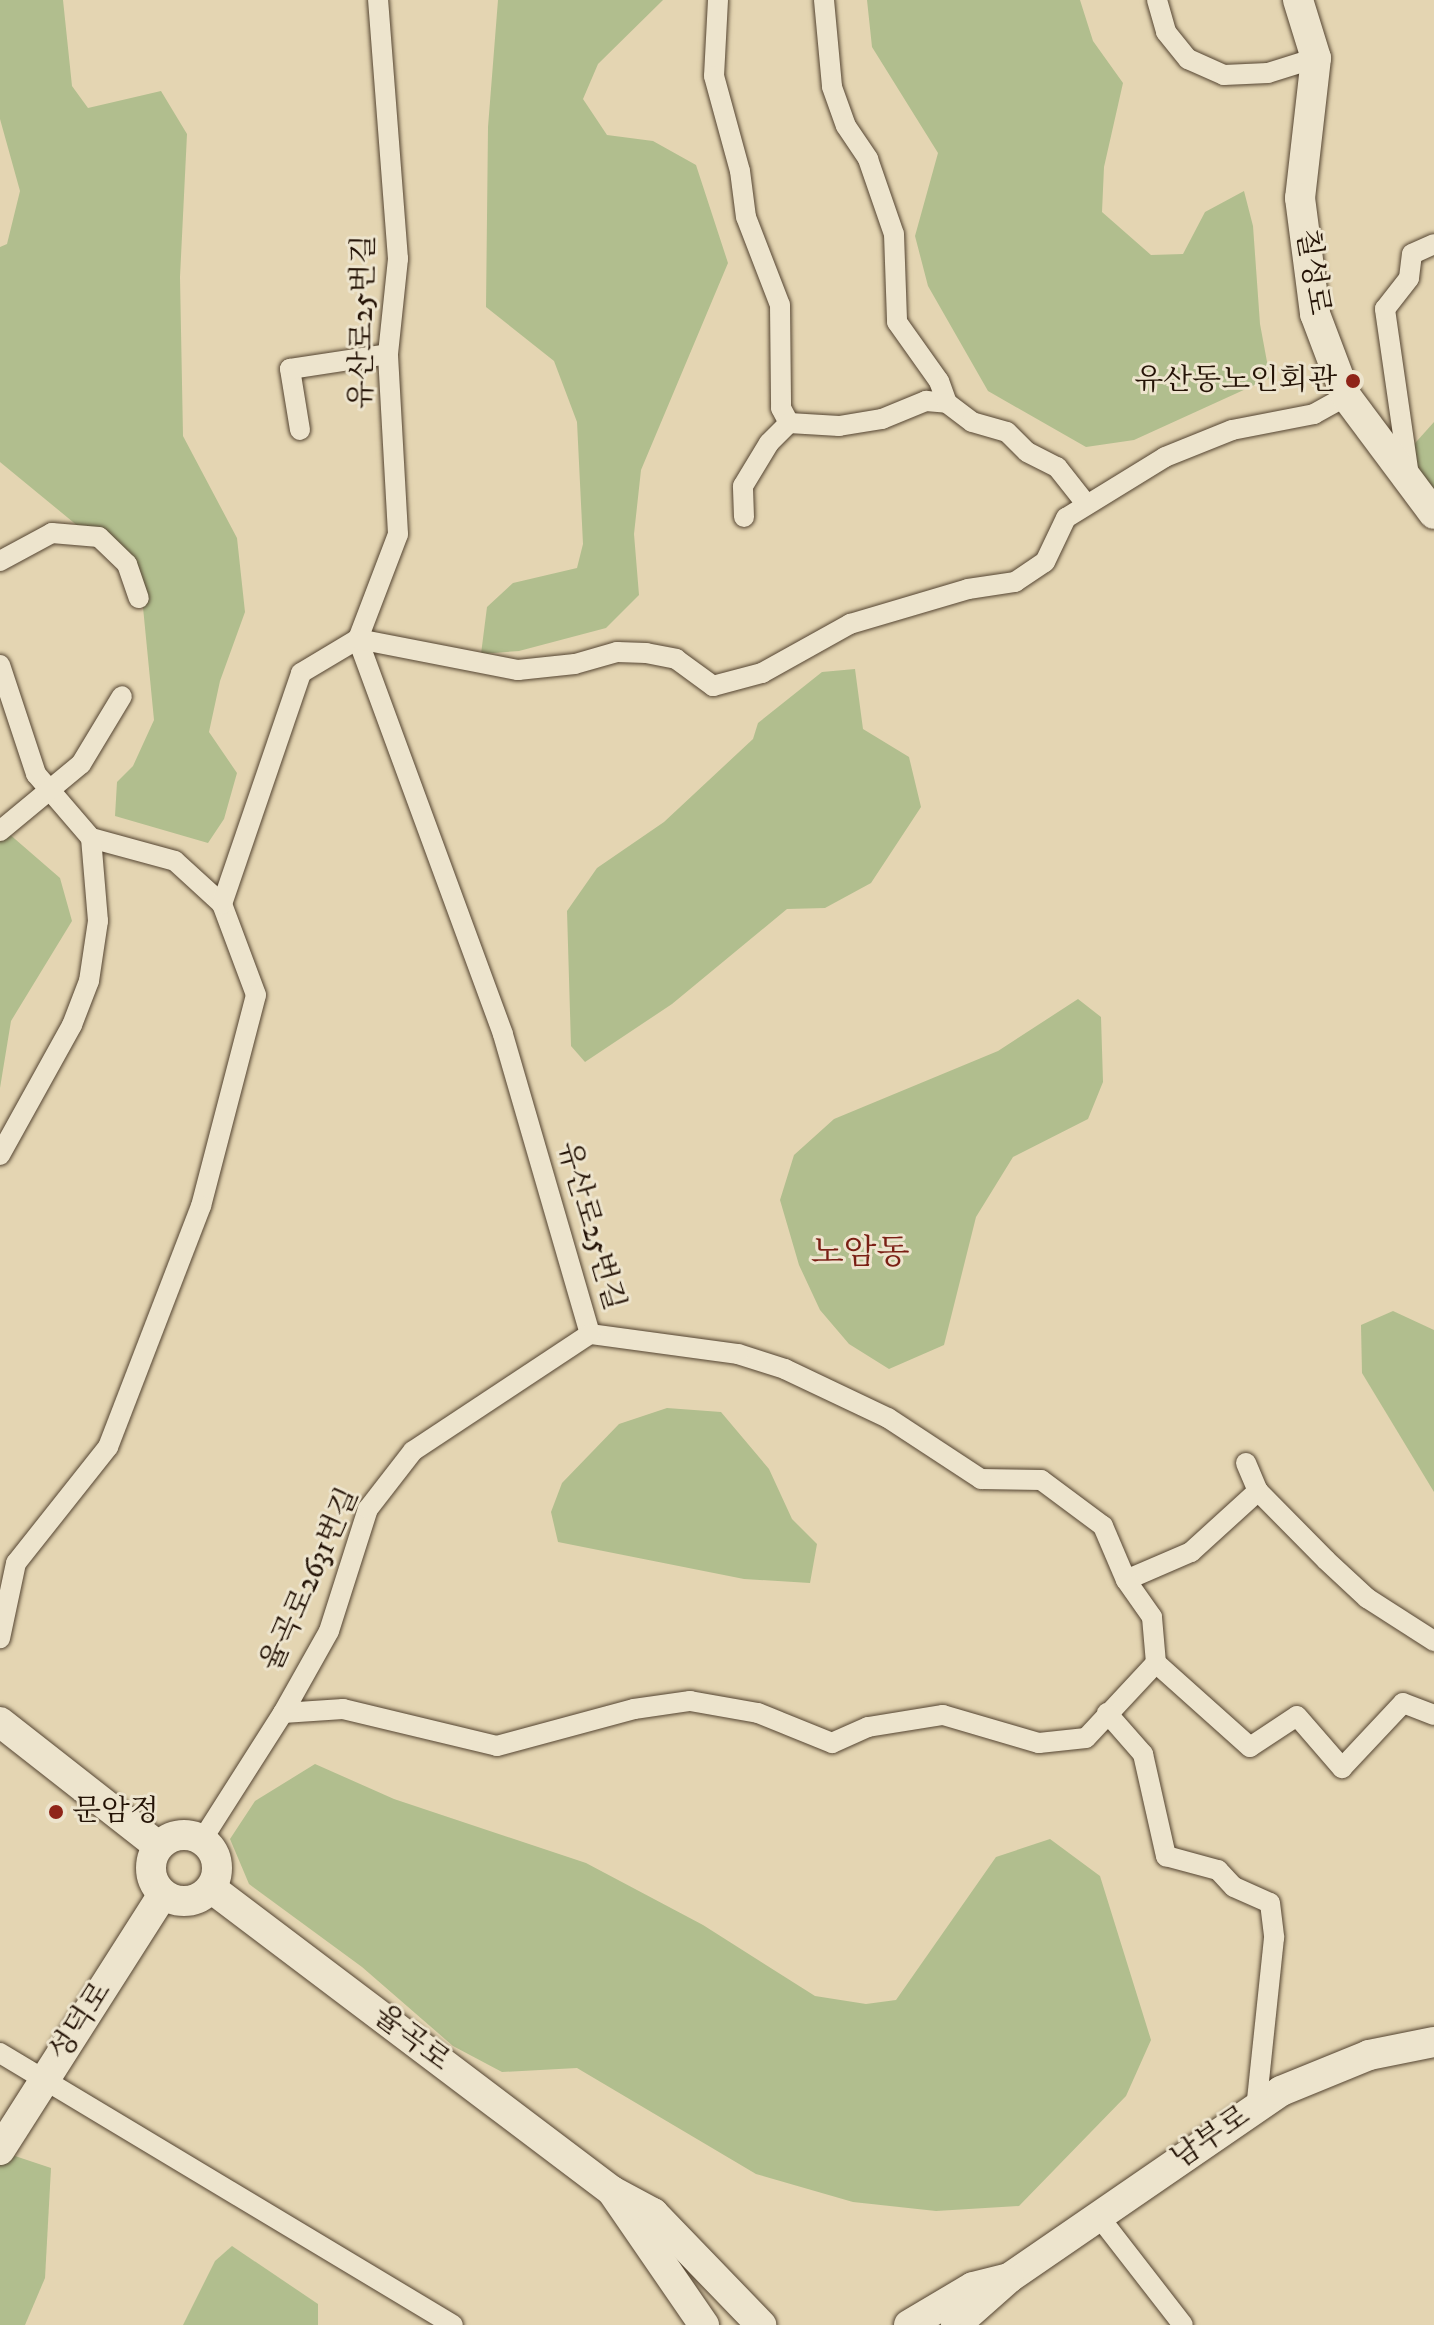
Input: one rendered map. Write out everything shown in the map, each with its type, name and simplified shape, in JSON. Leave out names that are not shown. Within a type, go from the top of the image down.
[{"type":"street","name":"유산로25번길","points":[[378,0],[398,259],[388,354],[398,534],[358,639],[503,1034],[590,1334],[738,1354],[785,1369],[888,1418],[981,1479],[1041,1480],[1103,1526],[1126,1580]]},
{"type":"street","points":[[718,0],[714,76],[740,171],[746,217],[780,305],[781,408],[789,423]]},
{"type":"street","points":[[824,0],[832,87],[846,126],[868,159],[894,234],[897,322],[939,381],[947,403]]},
{"type":"street","points":[[1157,0],[1166,32],[1188,59],[1224,75],[1268,73],[1316,58]]},
{"type":"street","name":"칠성로","points":[[1298,0],[1316,58],[1300,198],[1315,314],[1346,396],[1434,514]]},
{"type":"street","points":[[1409,478],[1385,309],[1409,278],[1412,254],[1434,244]]},
{"type":"street","points":[[300,430],[290,369],[388,354]]},
{"type":"street","points":[[222,904],[301,673],[358,639],[518,670],[575,664],[617,652],[646,653],[676,659],[713,686],[762,673],[850,624],[968,589],[1015,582],[1045,562],[1066,518],[1165,457],[1232,430],[1314,414],[1346,396]]},
{"type":"street","points":[[744,517],[743,486],[769,443],[789,423],[839,426],[882,419],[926,401],[947,403],[972,422],[1007,432],[1027,452],[1057,467],[1087,505]]},
{"type":"street","points":[[0,561],[52,533],[99,537],[127,564],[139,598]]},
{"type":"street","points":[[0,665],[36,774],[91,838],[175,861],[222,904],[256,995],[201,1206],[108,1447],[16,1563],[0,1638]]},
{"type":"street","points":[[0,831],[48,788],[81,764],[122,696]]},
{"type":"street","points":[[0,1155],[72,1025],[89,981],[98,921],[91,838]]},
{"type":"street","name":"율곡로2631번길","points":[[202,1840],[283,1713],[329,1631],[368,1509],[413,1451],[590,1334]]},
{"type":"street","points":[[1246,1463],[1258,1491],[1367,1598],[1434,1641]]},
{"type":"street","points":[[1258,1491],[1191,1552],[1126,1580],[1152,1617],[1156,1663],[1250,1747],[1297,1716],[1342,1768],[1403,1703],[1434,1715]]},
{"type":"street","name":"율곡로2631번길","points":[[283,1713],[343,1709],[497,1746],[634,1709],[688,1701],[758,1713],[832,1743],[868,1727],[943,1715],[1039,1743],[1086,1738],[1156,1663]]},
{"type":"street","points":[[1107,1713],[1143,1754],[1166,1856],[1218,1870],[1234,1887],[1270,1903],[1274,1938],[1256,2108]]},
{"type":"street","points":[[0,1722],[158,1846]]},
{"type":"street","points":[[177,1835],[202,1840],[217,1866],[211,1888],[193,1900],[163,1894],[150,1866],[158,1846],[177,1835]]},
{"type":"street","name":"율곡로","points":[[211,1888],[612,2191]]},
{"type":"street","name":"성덕로","points":[[0,2150],[163,1894]]},
{"type":"street","name":"남부로","points":[[1009,2278],[1281,2091],[1369,2055],[1434,2042]]},
{"type":"street","points":[[0,2053],[453,2325]]},
{"type":"street","points":[[612,2191],[704,2325]]},
{"type":"street","points":[[612,2191],[653,2213],[761,2325]]},
{"type":"street","points":[[1100,2218],[1183,2325]]},
{"type":"street","points":[[909,2325],[973,2287],[1009,2278]]},
{"type":"street","points":[[956,2325],[1009,2278]]},
{"type":"green space","points":[[0,0],[63,0],[72,86],[88,108],[161,91],[187,134],[180,277],[183,436],[237,538],[245,612],[220,681],[209,732],[237,773],[224,819],[208,843],[115,816],[117,782],[133,766],[154,720],[142,597],[118,559],[0,462],[0,247],[7,244],[20,191],[0,119]]},
{"type":"green space","points":[[498,0],[663,0],[598,64],[583,99],[607,135],[653,141],[696,165],[728,263],[641,470],[634,534],[639,595],[606,628],[519,651],[481,654],[487,607],[513,583],[577,568],[583,544],[577,422],[554,361],[486,307],[488,127]]},
{"type":"green space","points":[[867,0],[1080,0],[1093,41],[1123,83],[1104,167],[1102,212],[1151,255],[1183,254],[1205,212],[1244,191],[1253,226],[1260,324],[1270,378],[1134,440],[1086,447],[988,391],[928,286],[915,236],[938,153],[872,47]]},
{"type":"green space","points":[[1434,422],[1434,505],[1408,451]]},
{"type":"green space","points":[[855,669],[863,729],[909,757],[921,807],[871,883],[825,908],[787,909],[672,1004],[585,1062],[571,1046],[567,911],[597,868],[664,822],[753,739],[758,723],[822,672]]},
{"type":"green space","points":[[0,826],[60,878],[72,921],[11,1021],[0,1088]]},
{"type":"green space","points":[[1078,999],[1101,1017],[1103,1082],[1088,1119],[1013,1157],[976,1217],[944,1345],[889,1369],[849,1344],[820,1310],[799,1265],[780,1200],[794,1155],[834,1119],[998,1051]]},
{"type":"green space","points":[[1393,1311],[1434,1330],[1434,1492],[1362,1373],[1361,1325]]},
{"type":"green space","points":[[667,1408],[721,1412],[769,1469],[792,1519],[817,1544],[810,1583],[744,1579],[558,1542],[551,1512],[562,1483],[619,1424]]},
{"type":"green space","points":[[315,1764],[394,1799],[586,1863],[703,1925],[815,1996],[866,2004],[896,2000],[996,1857],[1050,1839],[1100,1876],[1151,2040],[1126,2096],[1019,2206],[936,2211],[853,2202],[756,2174],[577,2068],[502,2072],[453,2046],[362,1967],[249,1884],[230,1839],[255,1801]]},
{"type":"green space","points":[[0,2151],[51,2168],[45,2278],[25,2325],[0,2325]]},
{"type":"green space","points":[[232,2246],[318,2304],[318,2325],[183,2325],[215,2261]]},
{"type":"place","name":"유산동노인회관","points":[[1353,381]]},
{"type":"place","name":"문암정","points":[[56,1812]]},
{"type":"district","name":"노암동","points":[[860,1254]]}]
